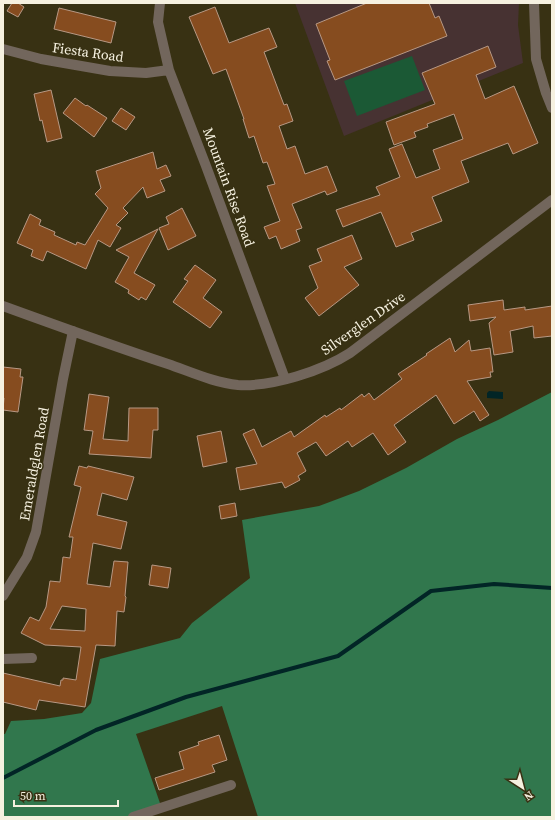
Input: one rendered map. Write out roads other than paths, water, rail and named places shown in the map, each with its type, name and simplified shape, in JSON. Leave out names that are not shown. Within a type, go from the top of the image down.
[{"type":"street","name":"Mountain Rise Road","points":[[160,3],[158,22],[169,70],[284,379]]},
{"type":"street","points":[[534,3],[536,60],[552,108]]},
{"type":"street","name":"Fiesta Road","points":[[3,49],[41,59],[110,71],[146,72],[169,70]]},
{"type":"street","name":"Silverglen Drive","points":[[3,306],[140,355],[230,383],[238,385],[254,384],[284,379],[319,369],[339,360],[552,200]]},
{"type":"street","name":"Emeraldglen Road","points":[[3,596],[28,556],[36,532],[73,331]]},
{"type":"street","points":[[3,659],[32,658]]},
{"type":"street","points":[[134,817],[231,785]]},
{"type":"water","points":[[489,391],[503,392],[503,399],[487,398],[487,393]]},
{"type":"waterway","points":[[3,778],[96,730],[186,697],[338,656],[431,591],[494,584],[552,588]]}]
